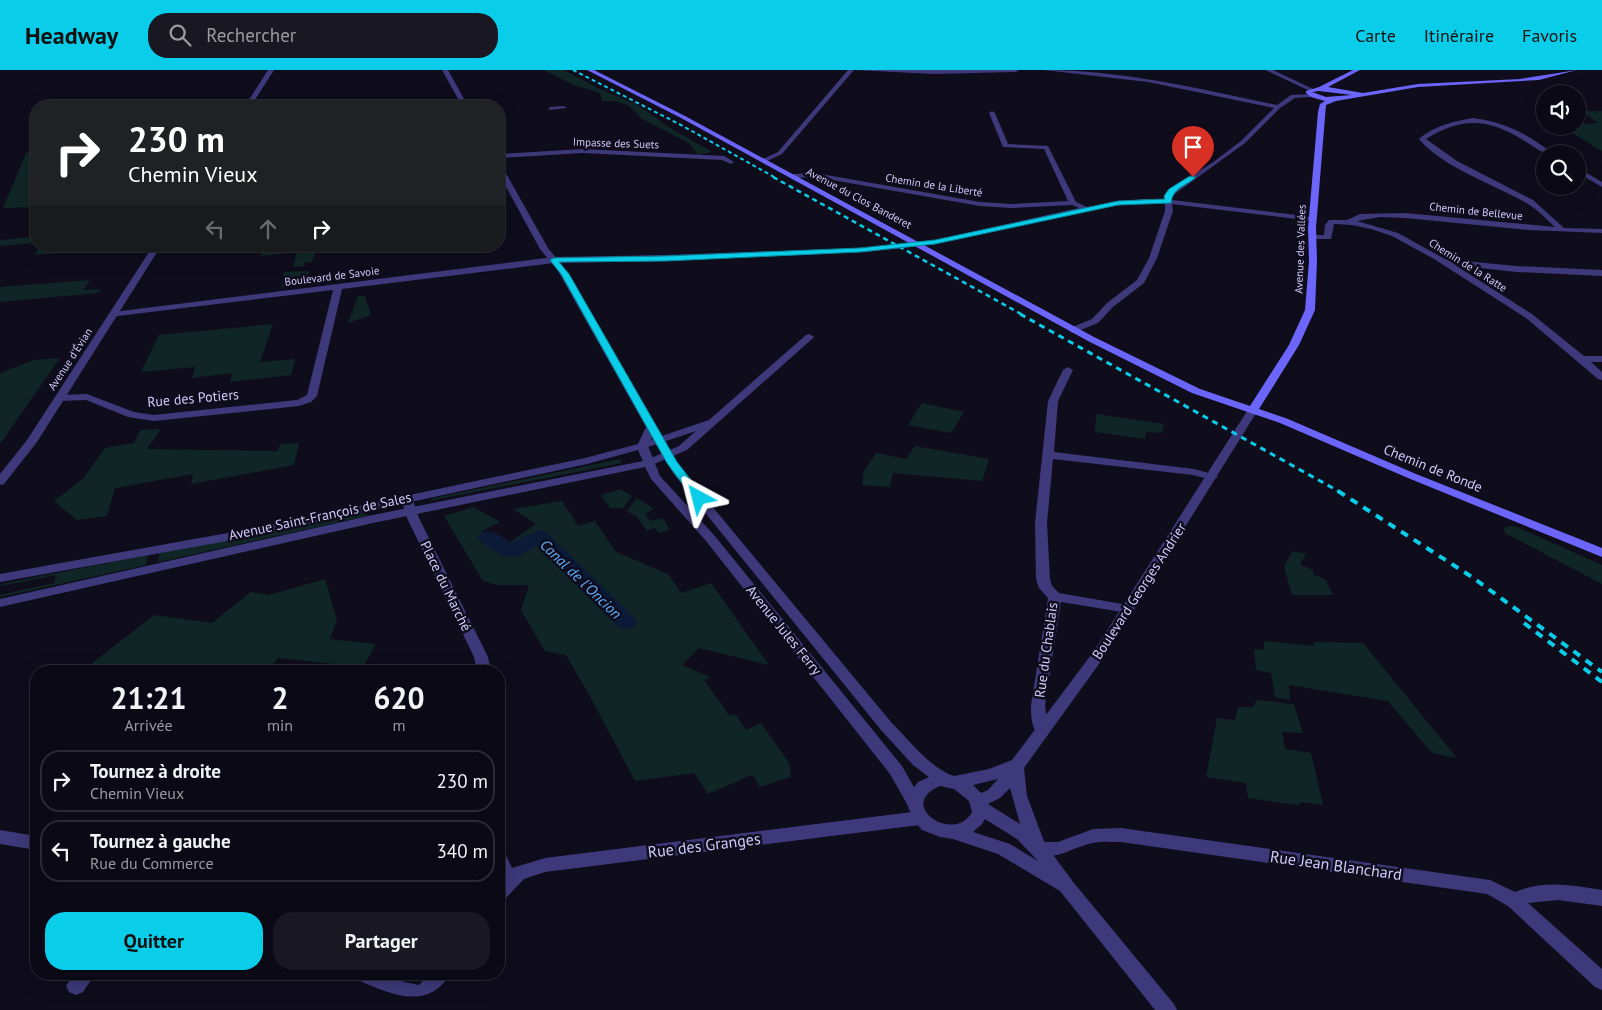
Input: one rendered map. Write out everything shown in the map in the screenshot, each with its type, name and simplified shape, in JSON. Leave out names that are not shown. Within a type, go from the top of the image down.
[{"type":"main road","name":"Avenue du Clos Banderet","points":[[590,70],[643,96],[792,176],[1073,330],[1196,391],[1253,410]]},
{"type":"main road","points":[[1314,91],[1336,82],[1357,70]]},
{"type":"main road","points":[[1314,91],[1364,95],[1426,85],[1540,78],[1574,70]]},
{"type":"main road","points":[[1336,82],[1335,87],[1343,94]]},
{"type":"main road","points":[[1314,91],[1323,104],[1343,94]]},
{"type":"main road","points":[[1318,97],[1334,99]]},
{"type":"main road","name":"Avenue des Vallées","points":[[1253,410],[1294,345],[1308,316],[1311,299],[1312,218],[1323,104]]},
{"type":"main road","name":"Chemin de Ronde","points":[[1253,410],[1284,420],[1412,476],[1602,553]]},
{"type":"street","points":[[252,100],[271,70]]},
{"type":"street","points":[[445,70],[462,100]]},
{"type":"street","points":[[764,161],[780,153],[851,70]]},
{"type":"street","points":[[856,70],[925,72],[1016,70]]},
{"type":"street","points":[[1046,70],[1148,80],[1278,107]]},
{"type":"street","points":[[1268,70],[1314,91]]},
{"type":"street","points":[[1073,330],[1095,321],[1110,305],[1141,281],[1152,258],[1169,211],[1168,196],[1172,191],[1214,164],[1243,142],[1278,107],[1293,95],[1314,91]]},
{"type":"street","points":[[550,109],[564,108]]},
{"type":"street","points":[[992,112],[1005,146],[1046,147],[1073,203]]},
{"type":"street","points":[[1536,145],[1504,126],[1475,119],[1458,120],[1422,138],[1436,150],[1485,179],[1530,202],[1562,230]]},
{"type":"street","name":"Impasse des Suets","points":[[505,155],[537,152],[595,151],[724,158],[731,162]]},
{"type":"street","name":"Chemin de la Liberté","points":[[792,176],[812,174],[980,204],[1011,206],[1073,203],[1086,209]]},
{"type":"street","points":[[1586,175],[1602,185]]},
{"type":"street","name":"Avenue Jules Ferry","points":[[505,179],[544,249],[562,270],[668,456],[699,498],[886,726],[919,762],[950,781]]},
{"type":"street","name":"Boulevard de Savoie","points":[[113,315],[554,260],[666,258],[860,250],[950,239],[1086,209],[1133,201],[1169,201],[1312,218]]},
{"type":"street","name":"Chemin de Bellevue","points":[[1350,221],[1358,216],[1447,218],[1562,230],[1602,231]]},
{"type":"street","points":[[1313,238],[1328,237],[1329,225],[1332,222],[1350,221]]},
{"type":"street","name":"Chemin de la Ratte","points":[[1350,221],[1392,234],[1443,261],[1527,314],[1602,377]]},
{"type":"street","name":"Avenue d'Évian","points":[[0,482],[22,454],[60,398],[153,252]]},
{"type":"street","points":[[1443,261],[1516,269],[1602,273]]},
{"type":"street","name":"Rue des Potiers","points":[[60,398],[87,397],[132,415],[154,418],[303,402],[312,396],[338,287]]},
{"type":"street","points":[[648,463],[683,448],[809,337]]},
{"type":"street","points":[[1581,359],[1602,359]]},
{"type":"street","name":"Rue du Chablais","points":[[1042,730],[1039,722],[1038,705],[1055,597],[1044,584],[1041,523],[1055,396],[1068,370]]},
{"type":"street","name":"Boulevard Georges Andrier","points":[[978,805],[1000,788],[1099,654],[1253,410]]},
{"type":"street","points":[[642,446],[711,422]]},
{"type":"street","points":[[642,446],[652,426]]},
{"type":"street","name":"Avenue Jules Ferry","points":[[642,446],[655,477],[710,538],[772,615],[896,770],[914,800]]},
{"type":"street","name":"Avenue Saint-François de Sales","points":[[0,603],[409,506],[642,446]]},
{"type":"street","points":[[1048,455],[1194,472],[1212,477]]},
{"type":"street","name":"Avenue Saint-François de Sales","points":[[0,578],[648,463]]},
{"type":"street","name":"Place du Marché","points":[[409,506],[481,657],[483,665]]},
{"type":"street","points":[[1055,597],[1128,609]]},
{"type":"street","points":[[772,615],[790,609]]},
{"type":"street","points":[[1039,849],[1019,801],[1016,784],[1016,765],[990,776],[933,781],[917,792],[914,800],[915,810],[920,818],[933,828],[978,838],[1004,849],[1068,888]]},
{"type":"street","points":[[950,781],[972,792],[978,805],[978,816],[972,824],[963,829],[952,831]]},
{"type":"street","points":[[978,805],[1017,830],[1039,849],[1166,1010]]},
{"type":"street","name":"Rue des Granges","points":[[505,886],[524,870],[545,865],[920,818]]},
{"type":"street","name":"Rue Jean Blanchard","points":[[1039,849],[1058,849],[1092,836],[1121,835],[1481,885],[1499,890],[1514,901],[1602,981]]},
{"type":"street","points":[[0,837],[30,842]]},
{"type":"street","points":[[1514,901],[1523,896],[1542,892],[1564,892],[1602,898]]},
{"type":"street","points":[[379,980],[407,992],[418,994],[427,990],[436,980]]},
{"type":"green space","points":[[543,70],[564,70],[600,89],[638,105],[670,128],[712,152],[698,155],[689,143],[642,119],[628,105],[615,101],[602,101],[600,93],[574,85]]},
{"type":"green space","points":[[1586,111],[1602,111],[1602,151],[1575,135],[1586,135],[1586,124],[1598,123],[1586,115]]},
{"type":"green space","points":[[30,152],[30,207],[3,208],[26,153]]},
{"type":"green space","points":[[30,237],[30,244],[0,246],[0,240]]},
{"type":"green space","points":[[36,252],[69,252],[34,255]]},
{"type":"green space","points":[[263,252],[297,252],[261,256]]},
{"type":"green space","points":[[297,252],[315,252],[312,262],[305,262],[304,266],[293,267]]},
{"type":"green space","points":[[309,271],[308,275],[294,277],[293,282],[306,280],[304,285],[281,288],[284,272]]},
{"type":"green space","points":[[90,280],[83,290],[101,289],[98,293],[0,302],[0,287]]},
{"type":"green space","points":[[358,296],[365,296],[371,315],[348,323]]},
{"type":"green space","points":[[273,324],[260,362],[295,359],[291,375],[230,382],[232,373],[192,378],[195,367],[141,372],[159,335]]},
{"type":"green space","points":[[60,358],[0,444],[0,373],[34,360]]},
{"type":"green space","points":[[922,403],[964,412],[951,433],[908,425]]},
{"type":"green space","points":[[1096,414],[1164,424],[1162,433],[1146,432],[1145,439],[1095,432]]},
{"type":"green space","points":[[161,429],[147,449],[277,451],[281,444],[299,443],[294,465],[191,484],[193,474],[115,488],[107,516],[77,520],[54,501],[83,479],[105,448],[134,443],[140,430]]},
{"type":"green space","points":[[915,446],[989,459],[982,481],[893,473],[890,487],[862,485],[863,473],[876,453],[906,459]]},
{"type":"green space","points":[[620,459],[622,463],[429,501],[434,498]]},
{"type":"green space","points":[[620,489],[632,496],[623,508],[610,508],[601,495]]},
{"type":"green space","points":[[637,498],[654,509],[645,514],[650,521],[663,518],[670,530],[659,533],[655,528],[647,531],[637,517],[627,511]]},
{"type":"green space","points":[[562,501],[578,526],[595,521],[616,552],[668,574],[681,593],[711,583],[769,665],[699,648],[682,665],[710,677],[704,680],[730,716],[735,714],[746,730],[761,723],[789,763],[791,777],[760,787],[752,775],[708,794],[694,773],[635,781],[566,655],[545,651],[521,610],[529,585],[497,585],[483,581],[444,516],[474,507],[500,522],[482,531],[506,545],[536,524],[513,509]]},
{"type":"green space","points":[[367,512],[367,516],[158,562],[159,553]]},
{"type":"green space","points":[[1509,526],[1517,527],[1602,565],[1602,584],[1505,533],[1504,528]]},
{"type":"green space","points":[[1292,551],[1306,554],[1300,564],[1313,570],[1313,574],[1326,580],[1333,595],[1292,595],[1284,567]]},
{"type":"green space","points":[[148,555],[146,565],[0,597],[0,595],[54,583],[56,575],[1,586],[1,584]]},
{"type":"green space","points":[[325,579],[337,620],[330,639],[376,644],[364,665],[344,665],[278,658],[272,665],[90,665],[154,615],[212,623],[251,592],[269,595]]},
{"type":"green space","points":[[1264,641],[1314,646],[1313,642],[1363,643],[1457,758],[1432,753],[1388,701],[1289,685],[1290,700],[1275,697],[1271,673],[1256,670],[1254,650],[1264,649]]},
{"type":"green space","points":[[1257,700],[1294,704],[1303,733],[1282,732],[1285,749],[1311,753],[1323,805],[1302,802],[1297,805],[1248,798],[1246,783],[1206,777],[1217,718],[1235,720],[1238,707],[1253,707]]},
{"type":"waterway","name":"Canal de l'Oncion","points":[[488,537],[510,552],[539,536],[626,622]]},
{"type":"railway","points":[[573,70],[681,125],[776,178]]},
{"type":"railway","points":[[773,177],[1023,315]]},
{"type":"railway","points":[[1020,314],[1340,492]]},
{"type":"railway","points":[[1338,491],[1472,577],[1602,672]]},
{"type":"railway","points":[[1524,623],[1602,682]]},
{"type":"route","points":[[699,498],[672,463],[565,274],[554,260],[666,258],[867,250],[935,242],[1118,203],[1154,200],[1169,201],[1168,196],[1172,191],[1193,177]]}]
